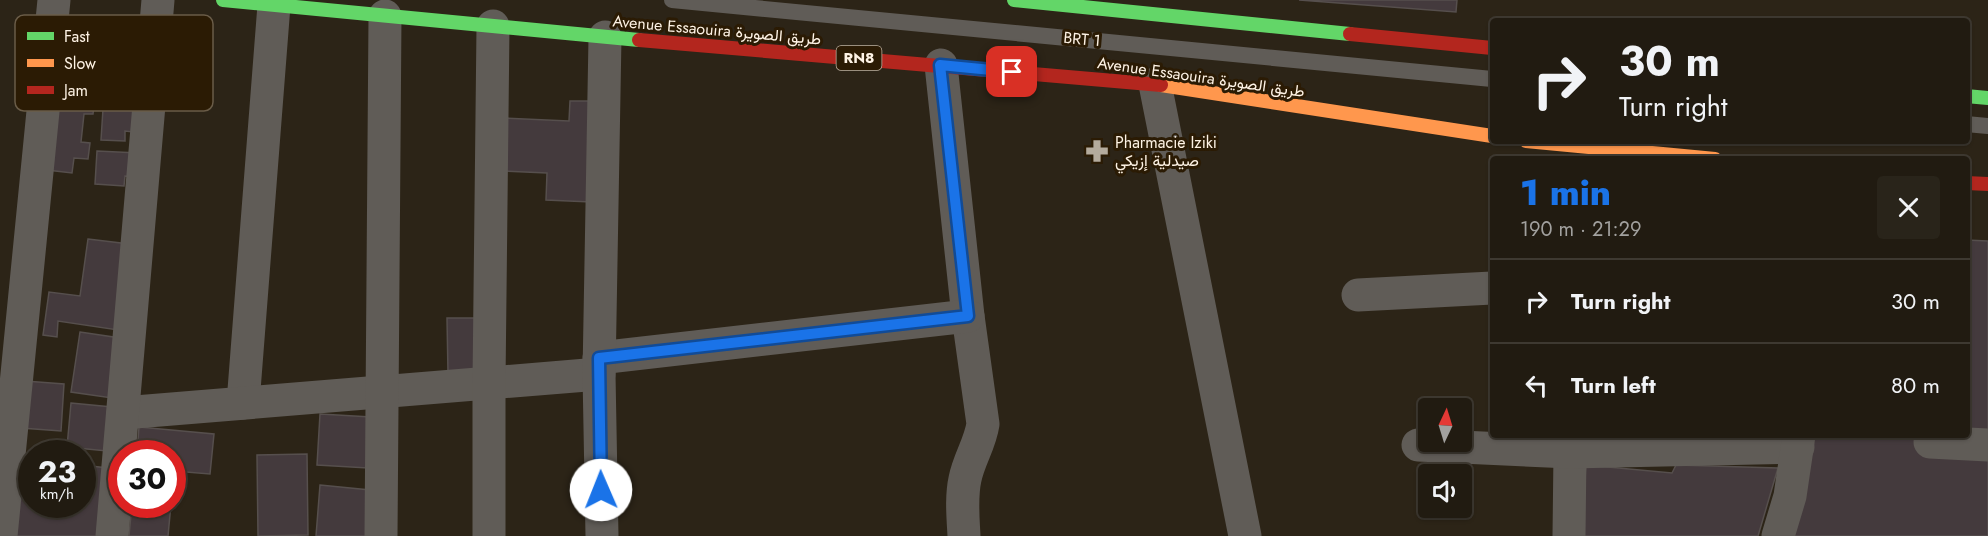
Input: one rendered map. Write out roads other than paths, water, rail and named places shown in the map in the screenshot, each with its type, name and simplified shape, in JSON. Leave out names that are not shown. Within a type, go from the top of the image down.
[{"type":"main road","name":"Avenue Essaouira طريق الصويرة","points":[[223,0],[605,37],[1155,84],[1490,136]]},
{"type":"main road","points":[[1014,0],[1190,8],[1490,48]]},
{"type":"main road","points":[[1970,97],[1988,99]]},
{"type":"main road","points":[[1558,144],[1684,156]]},
{"type":"main road","points":[[1970,183],[1988,184]]},
{"type":"street","points":[[52,15],[54,0]]},
{"type":"street","points":[[157,15],[158,0]]},
{"type":"street","points":[[243,403],[274,5]]},
{"type":"street","points":[[381,536],[385,16]]},
{"type":"street","points":[[489,536],[493,26]]},
{"type":"street","points":[[602,536],[599,366],[605,37]]},
{"type":"street","points":[[940,65],[968,316],[983,424],[981,438],[969,465],[964,484],[964,536]]},
{"type":"street","points":[[1155,84],[1245,536]]},
{"type":"street","points":[[0,536],[6,439],[42,111]]},
{"type":"street","points":[[112,536],[149,111]]},
{"type":"street","points":[[1358,295],[1490,288]]},
{"type":"street","points":[[123,413],[489,383],[968,316]]},
{"type":"street","points":[[1472,445],[1799,441],[1790,496],[1778,536]]},
{"type":"street","points":[[1929,442],[1988,445]]},
{"type":"street","points":[[1569,444],[1569,536]]},
{"type":"lane","name":"BRT 1","points":[[672,0],[1490,79]]},
{"type":"lane","points":[[1970,124],[1988,126]]},
{"type":"place","name":"Pharmacie Iziki صيدلية إزيكي","points":[[1097,151]]}]
